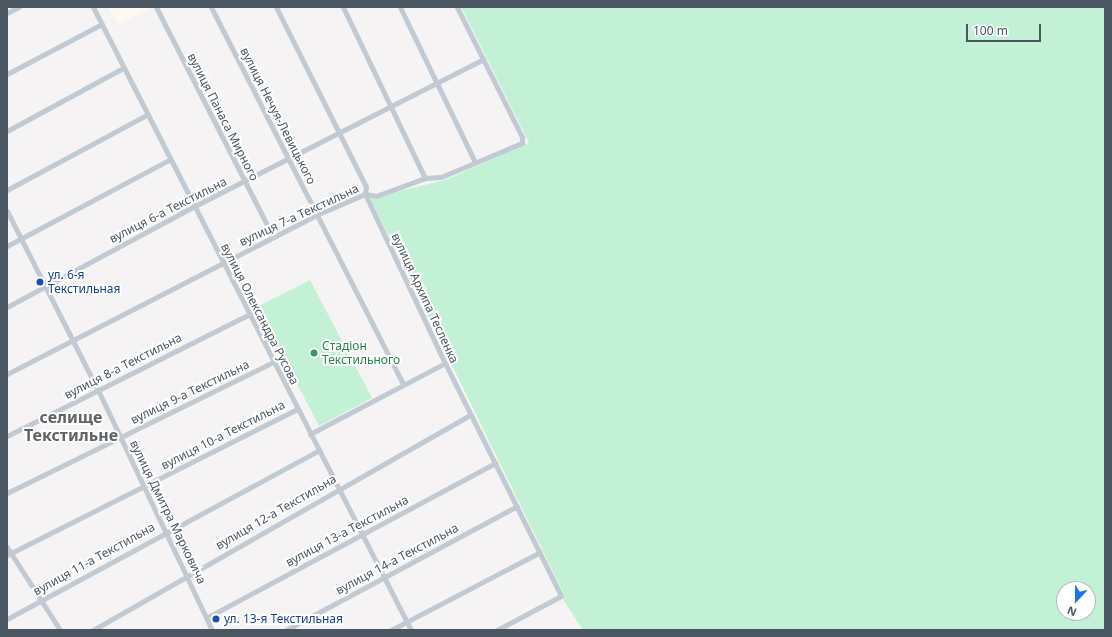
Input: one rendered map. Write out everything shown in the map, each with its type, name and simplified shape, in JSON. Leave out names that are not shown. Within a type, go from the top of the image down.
[{"type":"street","points":[[7,13],[19,7]]},
{"type":"street","name":"вулиця Олександра Русова","points":[[93,7],[146,115],[248,315],[385,577],[411,630]]},
{"type":"street","name":"вулиця Панаса Мирного","points":[[156,7],[272,236]]},
{"type":"street","name":"вулиця Нечуя-Левицького","points":[[211,7],[403,384]]},
{"type":"street","name":"вулиця Архипа Тесленка","points":[[276,7],[366,187],[365,194],[444,363],[561,596],[497,630]]},
{"type":"street","points":[[343,7],[425,178]]},
{"type":"street","points":[[400,7],[438,82],[475,162]]},
{"type":"street","points":[[457,7],[482,60]]},
{"type":"street","points":[[7,74],[102,24]]},
{"type":"street","name":"вулиця 6-а Текстильна","points":[[7,306],[193,207],[289,160],[390,105],[482,60]]},
{"type":"street","name":"вулиця 7-а Текстильна","points":[[7,374],[221,262],[316,215],[365,194],[376,196],[425,178],[442,177],[522,143],[522,137],[482,60]]},
{"type":"street","points":[[7,130],[123,68]]},
{"type":"street","points":[[7,190],[146,115]]},
{"type":"street","points":[[7,246],[169,160]]},
{"type":"street","name":"вулиця Дмитра Марковича","points":[[7,211],[98,390],[167,531],[188,574],[212,630]]},
{"type":"street","name":"вулиця 8-а Текстильна","points":[[7,436],[248,315]]},
{"type":"street","name":"вулиця 9-а Текстильна","points":[[7,492],[273,362]]},
{"type":"street","points":[[310,434],[444,363]]},
{"type":"street","name":"вулиця 10-а Текстильна","points":[[9,554],[297,409]]},
{"type":"street","name":"вулиця 12-а Текстильна","points":[[93,630],[338,488],[470,415]]},
{"type":"street","name":"вулиця 11-а Текстильна","points":[[7,619],[318,450]]},
{"type":"street","name":"вулиця 13-а Текстильна","points":[[208,618],[495,463]]},
{"type":"street","name":"вулиця 14-а Текстильна","points":[[286,630],[517,506]]},
{"type":"street","points":[[7,546],[9,554],[60,630]]},
{"type":"street","points":[[391,630],[540,552]]},
{"type":"shaded area","points":[[108,7],[153,7],[118,25]]},
{"type":"green space","points":[[461,7],[1105,7],[1105,630],[583,630],[563,599],[564,594],[370,198],[445,180],[529,143]]},
{"type":"green space","name":"Стадіон Текстильного","points":[[310,280],[372,398],[319,426],[257,307]]},
{"type":"place","name":"ул. 6-я Текстильная","points":[[40,282]]},
{"type":"place","name":"Стадіон Текстильного","points":[[314,353]]},
{"type":"place","name":"ул. 13-я Текстильная","points":[[216,619]]},
{"type":"district","name":"селище Текстильне","points":[[71,426]]}]
